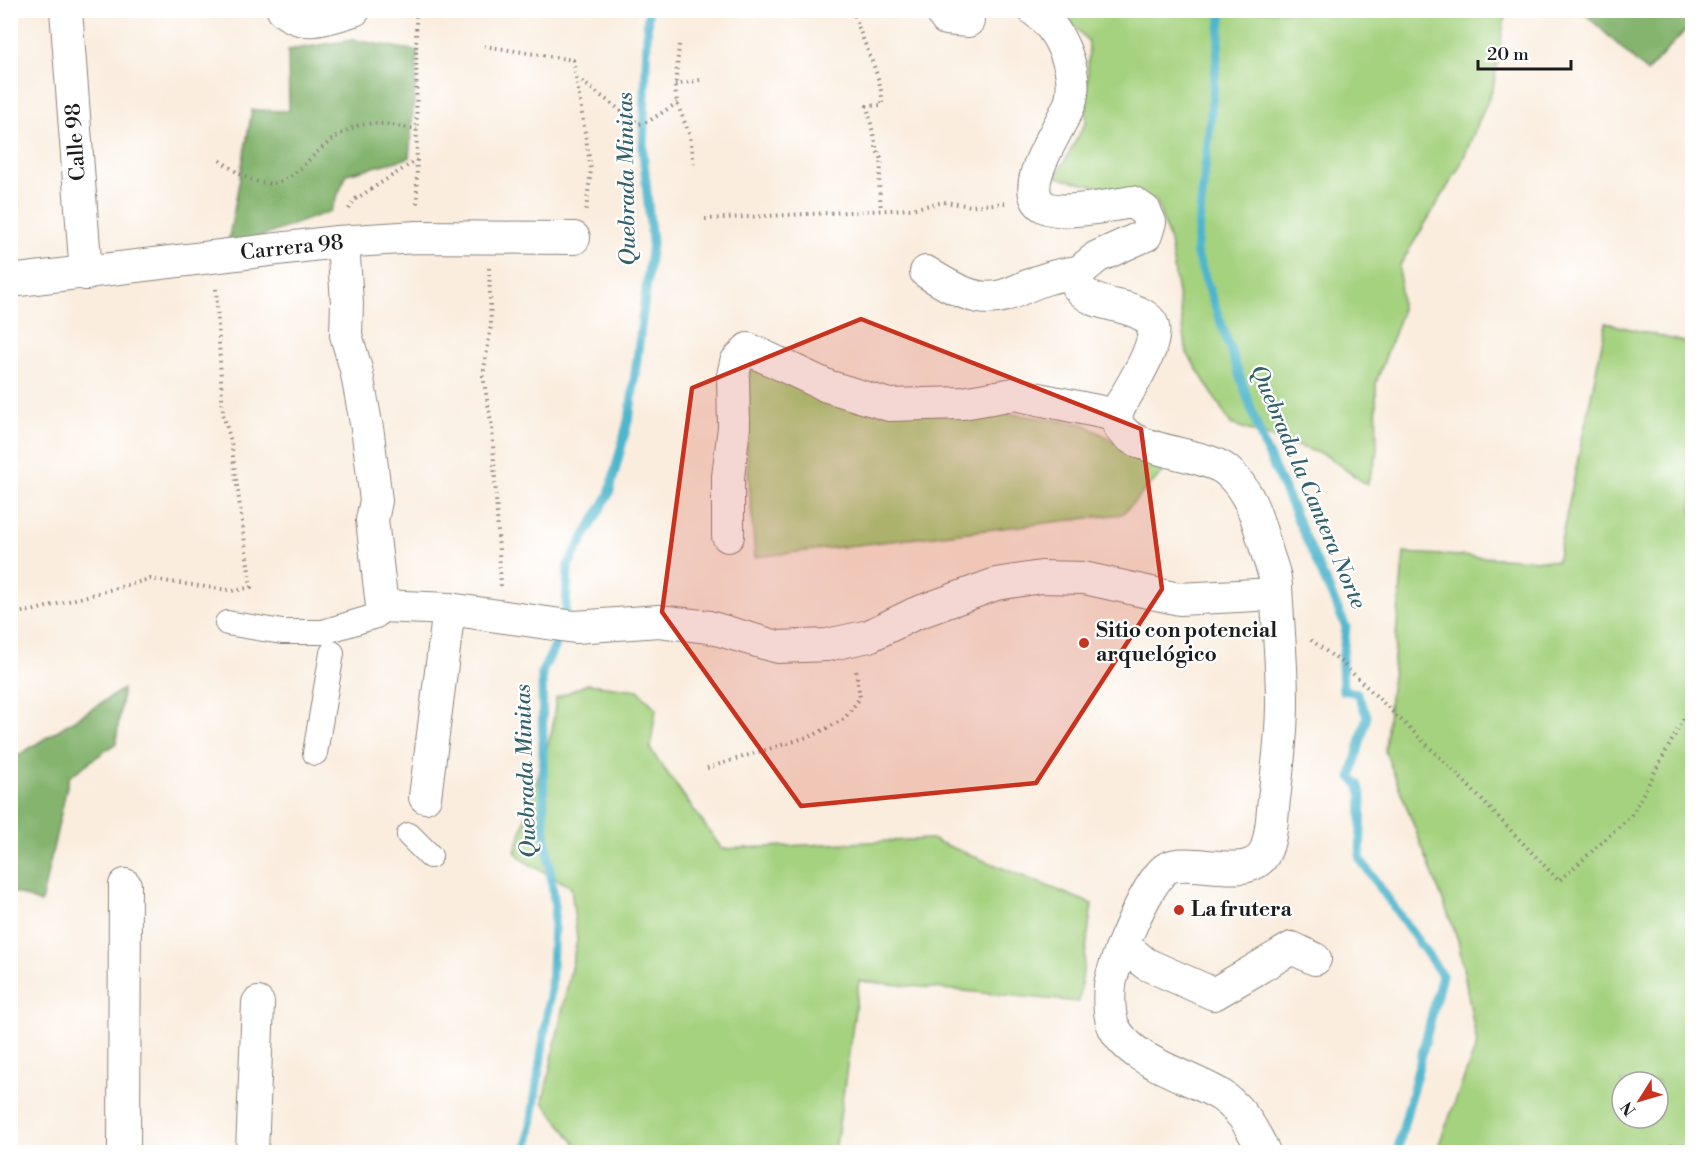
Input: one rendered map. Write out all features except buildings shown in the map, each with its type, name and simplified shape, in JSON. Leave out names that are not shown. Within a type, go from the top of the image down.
[{"type":"street","name":"Calle 98","points":[[66,10],[86,274]]},
{"type":"street","points":[[283,10],[299,20],[317,21],[354,10]]},
{"type":"street","points":[[926,272],[962,293],[982,299],[999,298],[1059,274],[1079,272],[1097,256],[1146,235],[1150,222],[1145,211],[1132,202],[1065,210],[1046,208],[1036,199],[1034,184],[1042,156],[1066,116],[1072,96],[1067,57],[1060,38],[1047,19],[1034,10]]},
{"type":"street","name":"Carrera 98","points":[[10,281],[86,274],[340,242],[486,236],[574,238]]},
{"type":"street","points":[[227,623],[282,632],[323,632],[376,616],[382,606],[372,520],[375,501],[369,434],[356,369],[346,335],[347,303],[340,242]]},
{"type":"street","points":[[1079,272],[1077,286],[1087,298],[1144,315],[1153,323],[1155,334],[1146,359],[1116,415],[1119,429],[1135,441],[1211,460],[1227,472],[1257,512],[1276,583],[1282,702],[1274,806],[1265,852],[1259,861],[1243,867],[1170,866],[1158,874],[1150,885],[1110,984],[1113,1025],[1124,1041],[1141,1055],[1222,1096],[1239,1110],[1250,1124],[1264,1152]]},
{"type":"street","points":[[728,536],[728,477],[734,427],[733,376],[736,362],[748,349],[827,386],[889,405],[963,403],[1014,394],[1116,415]]},
{"type":"street","points":[[382,606],[449,609],[575,627],[659,621],[709,627],[778,647],[826,645],[869,636],[914,614],[996,584],[1041,578],[1084,578],[1179,599],[1277,604]]},
{"type":"street","points":[[424,797],[449,609]]},
{"type":"street","points":[[315,753],[332,654]]},
{"type":"street","points":[[409,835],[430,856]]},
{"type":"street","points":[[124,1152],[125,885]]},
{"type":"street","points":[[1124,945],[1146,964],[1214,993],[1292,948],[1315,959]]},
{"type":"street","points":[[252,1152],[258,1003]]},
{"type":"path","points":[[402,238],[404,231],[417,226],[416,10]]},
{"type":"path","points":[[853,10],[875,74],[883,88],[882,105],[867,106],[877,151],[882,159],[879,183],[881,210]]},
{"type":"path","points":[[679,45],[675,85],[677,103],[690,136],[694,164]]},
{"type":"path","points":[[483,46],[573,60],[591,169],[583,227],[574,238]]},
{"type":"path","points":[[576,78],[639,124],[649,121],[677,103]]},
{"type":"path","points":[[675,85],[700,80]]},
{"type":"path","points":[[220,160],[236,173],[258,182],[279,183],[299,171],[324,144],[356,126],[377,124],[417,129]]},
{"type":"path","points":[[340,242],[346,214],[354,200],[418,159]]},
{"type":"path","points":[[705,219],[911,209],[944,202],[972,206],[1036,199]]},
{"type":"path","points":[[486,236],[491,325],[483,376],[492,427],[502,617]]},
{"type":"path","points":[[10,614],[150,579],[235,591],[251,587],[231,442],[223,414],[215,257]]},
{"type":"path","points":[[1277,604],[1457,774],[1559,882],[1631,816],[1684,718],[1692,719]]},
{"type":"path","points":[[707,768],[814,735],[844,719],[860,698],[851,639]]},
{"type":"path","points":[[10,926],[12,919]]},
{"type":"path","points":[[1648,1152],[1675,1144],[1692,1145]]},
{"type":"highlighted area","points":[[861,319],[1141,429],[1162,589],[1036,783],[801,806],[662,612],[692,388]]},
{"type":"green space","points":[[1061,11],[1506,11],[1493,88],[1460,166],[1400,265],[1401,314],[1376,383],[1377,455],[1367,485],[1325,455],[1231,424],[1187,353],[1170,242],[1156,200],[1056,177],[1086,122],[1089,42]]},
{"type":"green space","points":[[1582,11],[1692,11],[1692,23],[1647,72]]},
{"type":"green space","points":[[353,40],[418,51],[409,158],[347,174],[331,211],[227,249],[252,110],[289,111],[288,50]]},
{"type":"green space","points":[[1606,323],[1689,343],[1692,365],[1692,1152],[1436,1152],[1477,1044],[1458,940],[1385,751],[1404,553],[1557,561]]},
{"type":"green space","points":[[752,358],[820,398],[990,411],[1084,424],[1164,471],[1122,514],[755,557],[741,377]]},
{"type":"green space","points":[[587,684],[638,690],[656,709],[650,749],[722,849],[931,839],[1092,904],[1079,1002],[859,981],[835,1152],[582,1152],[543,1102],[577,940],[571,887],[524,861],[515,852],[552,731],[556,698]]},
{"type":"green space","points":[[123,689],[116,743],[69,777],[41,903],[11,891],[11,760]]},
{"type":"waterway","name":"Quebrada Minitas","points":[[527,1152],[551,988],[555,906],[544,825],[542,672],[565,626],[568,565],[609,494],[630,413],[652,243],[643,153],[648,10]]},
{"type":"waterway","name":"Quebrada la Cantera Norte","points":[[1222,10],[1196,252],[1264,445],[1346,627],[1342,663],[1343,690],[1357,693],[1367,716],[1351,777],[1358,784],[1362,796],[1360,859],[1442,975],[1397,1152]]},
{"type":"place","name":"Sitio con potencial arquelógico","points":[[1084,643]]},
{"type":"place","name":"La frutera","points":[[1179,910]]}]
